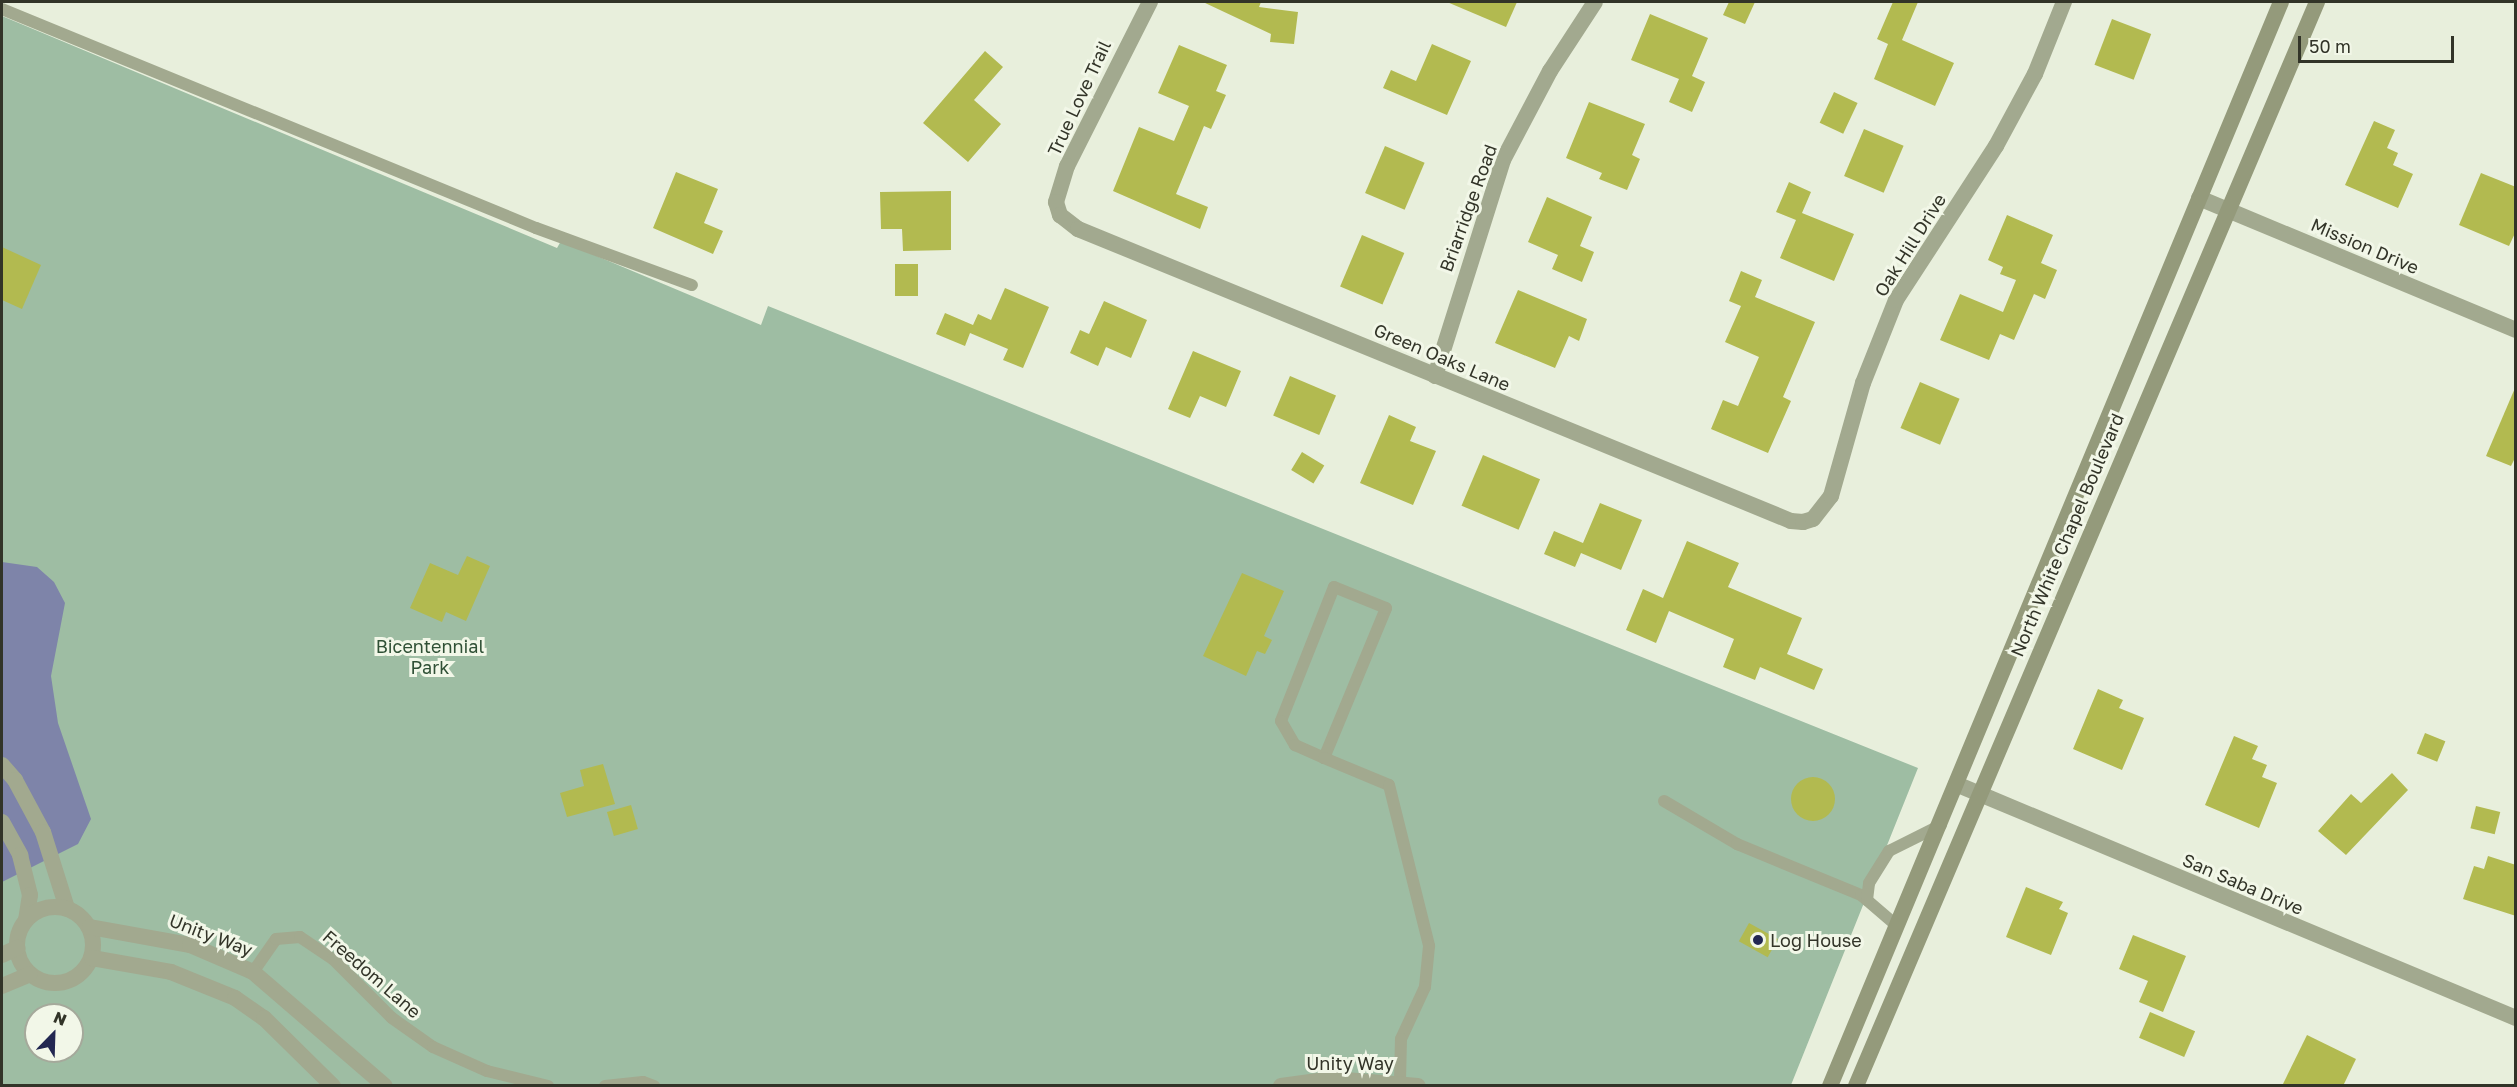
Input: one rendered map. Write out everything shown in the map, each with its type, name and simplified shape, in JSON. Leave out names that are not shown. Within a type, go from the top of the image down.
[{"type":"main road","name":"North White Chapel Boulevard","points":[[1830,1086],[1941,825],[1956,784],[2282,2]]},
{"type":"main road","name":"North White Chapel Boulevard","points":[[1856,1086],[1977,793],[2317,2]]},
{"type":"street","name":"True Love Trail","points":[[1060,214],[1056,202],[1067,166],[1150,2]]},
{"type":"street","name":"Briarridge Road","points":[[1435,376],[1503,160],[1550,71],[1595,2]]},
{"type":"street","name":"Oak Hill Drive","points":[[1813,519],[1831,496],[1863,383],[1896,300],[1996,146],[2035,74],[2064,2]]},
{"type":"street","name":"Mission Drive","points":[[2199,198],[2516,330]]},
{"type":"street","name":"Green Oaks Lane","points":[[1060,214],[1078,229],[1791,522],[1813,519]]},
{"type":"street","points":[[2,765],[15,780],[43,832],[67,908]]},
{"type":"street","name":"San Saba Drive","points":[[1956,784],[2516,1018]]},
{"type":"street","points":[[2,822],[20,855],[30,895],[26,920],[9,951],[30,974],[58,983],[73,979],[92,958],[90,927],[67,908],[52,906],[26,920]]},
{"type":"street","name":"Unity Way","points":[[90,927],[190,945],[253,972],[384,1086]]},
{"type":"street","points":[[92,958],[171,972],[235,998],[264,1018],[333,1086]]},
{"type":"street","points":[[2,986],[30,974]]},
{"type":"street","name":"Unity Way","points":[[1281,1086],[1333,1079],[1418,1086]]},
{"type":"lane","points":[[2,9],[525,224],[692,285]]},
{"type":"lane","points":[[1324,758],[1386,609],[1334,587],[1281,721],[1295,745],[1324,758],[1389,785],[1423,918],[1430,968],[1425,987],[1405,1025],[1400,1083]]},
{"type":"lane","points":[[1664,801],[1737,844],[1867,900],[1897,926]]},
{"type":"lane","points":[[1867,900],[1869,883],[1889,851],[1941,825]]},
{"type":"lane","name":"Freedom Lane","points":[[253,972],[276,939],[300,938],[333,959],[392,1018],[433,1047],[487,1071],[548,1086]]},
{"type":"lane","points":[[605,1086],[643,1082],[654,1086]]},
{"type":"green space","name":"Bicentennial Park","points":[[2,16],[557,248],[561,241],[761,325],[768,306],[1918,768],[1791,1085],[2,1085]]},
{"type":"water","points":[[2,562],[37,567],[54,582],[65,603],[51,676],[58,723],[91,819],[78,844],[2,882]]},
{"type":"building","points":[[1203,2],[1261,2],[1259,7],[1298,12],[1294,44],[1270,42],[1271,34]]},
{"type":"building","points":[[1447,2],[1517,2],[1506,27]]},
{"type":"building","points":[[1729,2],[1755,2],[1745,24],[1723,15]]},
{"type":"building","points":[[1893,2],[1918,2],[1902,40],[1954,63],[1935,106],[1874,79],[1888,44],[1877,39]]},
{"type":"building","points":[[1650,14],[1708,38],[1692,76],[1705,82],[1692,112],[1669,102],[1679,79],[1631,60]]},
{"type":"building","points":[[2112,19],[2151,34],[2134,80],[2094,65]]},
{"type":"building","points":[[1432,44],[1471,61],[1447,115],[1383,88],[1391,70],[1416,81]]},
{"type":"building","points":[[1179,45],[1227,65],[1216,91],[1226,95],[1211,129],[1204,126],[1176,194],[1208,207],[1200,229],[1113,191],[1139,127],[1174,141],[1189,106],[1158,93]]},
{"type":"building","points":[[985,51],[1003,67],[974,100],[1001,124],[968,162],[923,123]]},
{"type":"building","points":[[1834,92],[1858,103],[1843,134],[1820,123]]},
{"type":"building","points":[[1589,102],[1645,124],[1632,155],[1640,159],[1627,190],[1599,179],[1602,173],[1566,158]]},
{"type":"building","points":[[2374,121],[2395,130],[2387,148],[2398,153],[2393,165],[2413,174],[2398,208],[2345,185]]},
{"type":"building","points":[[1864,129],[1904,146],[1884,193],[1844,176]]},
{"type":"building","points":[[1385,146],[1425,163],[1405,210],[1365,193]]},
{"type":"building","points":[[676,172],[718,189],[704,223],[723,231],[713,254],[653,228]]},
{"type":"building","points":[[2481,173],[2516,187],[2516,231],[2509,246],[2459,225]]},
{"type":"building","points":[[1789,182],[1811,192],[1802,213],[1854,234],[1834,281],[1780,258],[1796,220],[1776,212]]},
{"type":"building","points":[[951,191],[951,250],[903,251],[902,229],[881,229],[880,192]]},
{"type":"building","points":[[1547,197],[1592,217],[1580,246],[1594,252],[1582,282],[1552,269],[1558,255],[1528,242]]},
{"type":"building","points":[[2007,215],[2053,235],[2041,263],[2057,270],[2045,299],[2034,294],[2014,340],[2000,334],[1989,360],[1940,340],[1960,294],[2003,312],[2016,280],[2000,274],[2003,267],[1988,260]]},
{"type":"building","points":[[1362,235],[1404,253],[1382,305],[1340,287]]},
{"type":"building","points":[[2,247],[41,265],[22,309],[2,300]]},
{"type":"building","points":[[895,264],[918,264],[918,296],[895,296]]},
{"type":"building","points":[[1741,271],[1762,280],[1755,297],[1815,322],[1783,397],[1791,401],[1768,453],[1711,429],[1723,400],[1738,406],[1759,357],[1725,342],[1741,306],[1729,301]]},
{"type":"building","points":[[1005,288],[1049,307],[1023,368],[1003,360],[1008,349],[970,333],[965,346],[936,334],[945,313],[973,325],[978,314],[991,320]]},
{"type":"building","points":[[1518,290],[1587,319],[1579,341],[1569,336],[1555,368],[1495,343]]},
{"type":"building","points":[[1104,301],[1147,320],[1131,358],[1106,347],[1098,366],[1070,353],[1080,330],[1089,334]]},
{"type":"building","points":[[1193,351],[1241,371],[1226,407],[1200,396],[1190,418],[1168,409]]},
{"type":"building","points":[[1290,376],[1336,396],[1319,435],[1273,416]]},
{"type":"building","points":[[1920,382],[1960,399],[1940,445],[1900,428]]},
{"type":"building","points":[[2515,388],[2516,456],[2511,466],[2486,456]]},
{"type":"building","points":[[1389,415],[1416,427],[1410,441],[1436,451],[1413,505],[1360,483]]},
{"type":"building","points":[[1302,452],[1324,465],[1313,483],[1291,470]]},
{"type":"building","points":[[1483,455],[1540,479],[1519,530],[1462,506]]},
{"type":"building","points":[[1600,503],[1642,520],[1621,570],[1581,553],[1575,567],[1544,554],[1554,531],[1583,543]]},
{"type":"building","points":[[1687,541],[1739,563],[1728,587],[1802,618],[1787,654],[1823,669],[1814,690],[1760,667],[1755,680],[1723,667],[1734,639],[1669,611],[1656,643],[1626,630],[1643,589],[1663,598]]},
{"type":"building","points":[[467,556],[490,566],[466,621],[446,612],[442,622],[410,608],[430,563],[458,575]]},
{"type":"building","points":[[1242,573],[1284,591],[1264,636],[1272,640],[1265,654],[1257,651],[1246,676],[1203,656]]},
{"type":"building","points":[[2098,689],[2123,700],[2119,708],[2144,718],[2122,770],[2073,749]]},
{"type":"building","points":[[2425,733],[2445,741],[2437,762],[2417,753]]},
{"type":"building","points":[[2234,736],[2258,746],[2252,759],[2267,765],[2262,777],[2277,783],[2259,828],[2205,805]]},
{"type":"building","points":[[603,764],[615,804],[567,817],[560,793],[584,786],[580,770]]},
{"type":"building","points":[[2392,773],[2408,790],[2346,855],[2318,831],[2351,794],[2361,803]]},
{"type":"building","points":[[1813,777],[1829,783],[1835,799],[1829,815],[1813,821],[1797,815],[1791,799],[1797,783]]},
{"type":"building","points":[[631,805],[638,829],[614,836],[607,812]]},
{"type":"building","points":[[2476,806],[2500,812],[2495,834],[2470,828]]},
{"type":"building","points":[[2488,856],[2516,865],[2516,916],[2463,899],[2474,866],[2484,869]]},
{"type":"building","points":[[2026,887],[2063,902],[2059,909],[2068,913],[2051,955],[2006,937]]},
{"type":"building","name":"Log House","points":[[1749,923],[1778,939],[1768,957],[1739,941]]},
{"type":"building","points":[[2133,935],[2186,956],[2163,1012],[2139,1002],[2148,981],[2119,969]]},
{"type":"building","points":[[2150,1012],[2195,1031],[2184,1057],[2139,1038]]},
{"type":"building","points":[[2307,1035],[2356,1059],[2343,1086],[2282,1086]]},
{"type":"place","name":"Log House","points":[[1758,940]]}]
